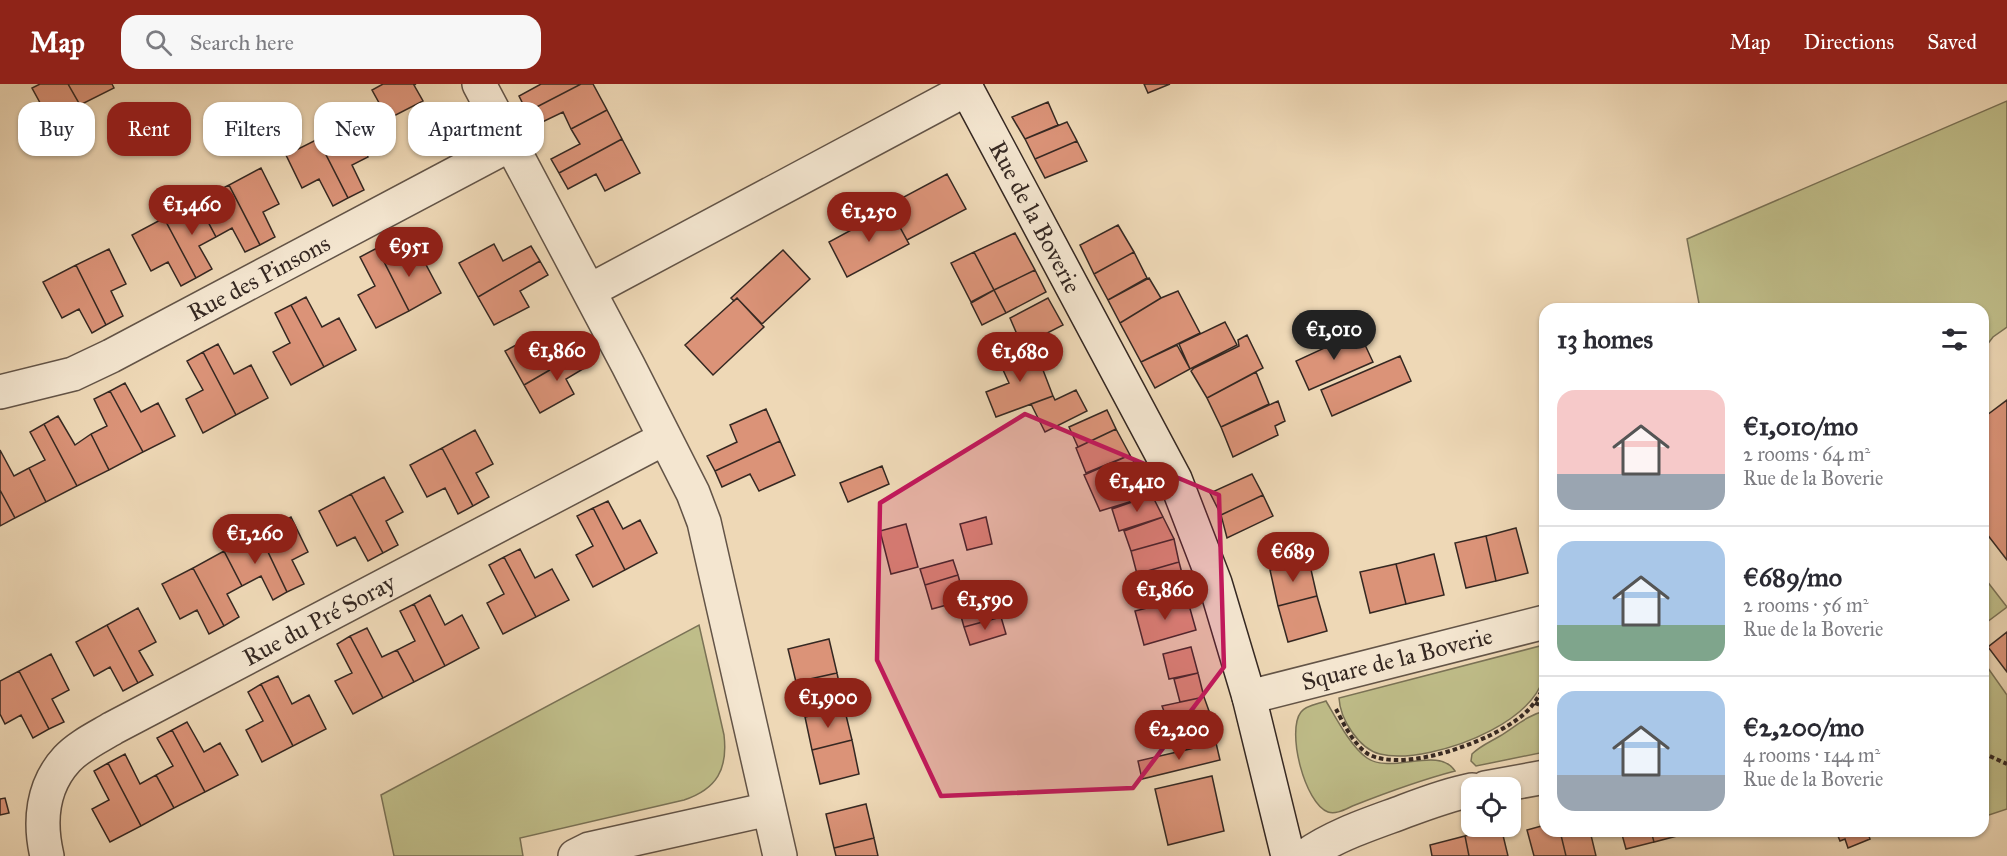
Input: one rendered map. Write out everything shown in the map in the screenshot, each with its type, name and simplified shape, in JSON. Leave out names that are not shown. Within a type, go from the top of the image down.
[{"type":"street","points":[[479,84],[489,102]]},
{"type":"street","points":[[589,291],[965,87]]},
{"type":"street","name":"Rue de la Boverie","points":[[965,87],[1175,479],[1215,583],[1250,697],[1288,856]]},
{"type":"street","name":"Rue des Pinsons","points":[[0,392],[73,374],[111,357],[488,156]]},
{"type":"street","points":[[517,156],[665,438],[693,493],[704,522],[780,856]]},
{"type":"street","name":"Rue du Pré Soray","points":[[46,856],[41,828],[44,802],[54,777],[67,759],[86,744],[665,438]]},
{"type":"street","name":"Square de la Boverie","points":[[1250,697],[1539,624]]},
{"type":"street","points":[[1521,781],[1539,778]]},
{"type":"street","points":[[1305,856],[1351,830],[1461,793]]},
{"type":"street","points":[[576,856],[589,849],[769,809]]},
{"type":"path","points":[[1333,703],[1363,750],[1376,757],[1394,759],[1455,750],[1476,743],[1512,723],[1535,703],[1539,695]]},
{"type":"path","points":[[1535,703],[1539,705]]},
{"type":"path","points":[[1989,756],[2007,764]]},
{"type":"highlighted area","points":[[1025,414],[1219,495],[1224,667],[1133,788],[941,796],[877,660],[880,503]]},
{"type":"shaded area","points":[[2007,101],[2007,327],[1989,342],[1989,303],[1699,303],[1687,239]]},
{"type":"shaded area","points":[[1989,584],[2007,607],[1989,620]]},
{"type":"shaded area","points":[[699,625],[725,747],[722,768],[712,784],[705,790],[684,800],[520,838],[523,856],[394,856],[381,795]]},
{"type":"shaded area","points":[[1539,646],[1539,686],[1536,693],[1517,713],[1491,730],[1461,743],[1430,752],[1402,756],[1372,751],[1358,740],[1347,724],[1339,698]]},
{"type":"shaded area","points":[[1989,670],[2007,695],[2007,809],[1989,815]]},
{"type":"shaded area","points":[[1326,701],[1350,740],[1367,758],[1389,764],[1438,760],[1455,771],[1405,786],[1338,812],[1328,812],[1312,796],[1305,782],[1300,766],[1296,735],[1297,721],[1301,712],[1309,706]]},
{"type":"shaded area","points":[[1539,713],[1539,753],[1476,766],[1471,761],[1472,754],[1478,749]]},
{"type":"building","points":[[40,84],[68,84],[78,102],[40,102],[32,88]]},
{"type":"building","points":[[68,84],[112,84],[114,88],[86,102],[78,102]]},
{"type":"building","points":[[383,84],[416,84],[414,85],[423,101],[408,102],[408,109],[396,115],[396,102],[379,102],[372,90]]},
{"type":"building","points":[[541,84],[581,84],[544,103],[522,102],[519,96]]},
{"type":"building","points":[[581,84],[593,84],[607,110],[571,129],[563,112],[544,121],[544,103]]},
{"type":"building","points":[[1144,84],[1170,84],[1148,93]]},
{"type":"building","points":[[1048,102],[1058,125],[1025,139],[1012,117]]},
{"type":"building","points":[[607,110],[622,139],[559,173],[551,159],[580,144],[571,129]]},
{"type":"building","points":[[1067,122],[1077,141],[1035,159],[1025,139]]},
{"type":"building","points":[[622,139],[640,173],[605,191],[596,174],[568,189],[559,173]]},
{"type":"building","points":[[314,141],[314,156],[327,156],[348,198],[333,206],[319,179],[302,188],[286,156],[302,156],[302,147]]},
{"type":"building","points":[[1077,141],[1087,161],[1045,178],[1035,159]]},
{"type":"building","points":[[327,156],[368,157],[352,165],[364,190],[348,198]]},
{"type":"building","points":[[261,168],[279,204],[263,212],[275,237],[260,245],[229,185]]},
{"type":"building","points":[[947,174],[966,209],[907,240],[890,209],[886,210],[885,207]]},
{"type":"building","points":[[229,185],[260,245],[245,252],[232,228],[216,237],[197,201]]},
{"type":"building","points":[[197,201],[216,237],[199,246],[212,269],[196,278],[164,218]]},
{"type":"building","points":[[890,209],[909,244],[847,277],[829,242]]},
{"type":"building","points":[[164,218],[196,278],[181,286],[168,262],[151,271],[132,235]]},
{"type":"building","points":[[1118,225],[1134,252],[1094,274],[1080,245]]},
{"type":"building","points":[[1015,233],[1035,270],[994,290],[974,252]]},
{"type":"building","points":[[390,241],[407,269],[424,261],[441,293],[409,311],[377,248]]},
{"type":"building","points":[[494,244],[503,261],[531,246],[540,261],[478,297],[459,263]]},
{"type":"building","points":[[377,248],[409,311],[376,328],[358,295],[375,286],[360,257]]},
{"type":"building","points":[[109,249],[126,284],[111,291],[123,316],[106,325],[76,265]]},
{"type":"building","points":[[783,250],[810,279],[762,324],[737,298],[734,301],[731,298]]},
{"type":"building","points":[[974,252],[994,290],[971,302],[951,263]]},
{"type":"building","points":[[1134,252],[1147,278],[1108,300],[1094,274]]},
{"type":"building","points":[[540,261],[548,275],[520,291],[529,307],[494,325],[478,297]]},
{"type":"building","points":[[76,265],[106,325],[92,333],[79,309],[62,318],[43,282]]},
{"type":"building","points":[[1035,270],[1046,292],[1006,313],[994,290]]},
{"type":"building","points":[[1149,278],[1161,298],[1120,323],[1108,300]]},
{"type":"building","points":[[994,290],[1006,313],[982,325],[971,303]]},
{"type":"building","points":[[1178,291],[1200,333],[1141,362],[1120,323],[1161,298]]},
{"type":"building","points":[[306,297],[322,327],[339,318],[356,350],[324,367],[291,305]]},
{"type":"building","points":[[737,298],[764,327],[713,375],[685,345]]},
{"type":"building","points":[[1048,298],[1063,325],[1022,346],[1010,318]]},
{"type":"building","points":[[291,305],[324,367],[291,385],[273,352],[290,343],[275,313]]},
{"type":"building","points":[[1225,322],[1237,345],[1190,369],[1179,344]]},
{"type":"building","points":[[540,332],[549,348],[577,334],[586,349],[524,385],[505,351]]},
{"type":"building","points":[[1359,332],[1373,362],[1309,390],[1296,361]]},
{"type":"building","points":[[1247,335],[1263,368],[1207,398],[1191,371],[1239,346],[1238,340]]},
{"type":"building","points":[[218,344],[234,374],[251,365],[268,398],[236,415],[203,352]]},
{"type":"building","points":[[1033,344],[1053,396],[996,417],[986,392],[1009,383],[999,361]]},
{"type":"building","points":[[1177,345],[1190,369],[1155,388],[1141,362]]},
{"type":"building","points":[[586,349],[593,363],[566,379],[574,394],[540,413],[524,385]]},
{"type":"building","points":[[203,352],[236,415],[203,433],[186,399],[203,390],[187,361]]},
{"type":"building","points":[[1400,356],[1411,381],[1332,416],[1321,390]]},
{"type":"building","points":[[1256,372],[1269,404],[1221,427],[1207,398]]},
{"type":"building","points":[[125,383],[141,412],[158,403],[175,436],[143,452],[110,391]]},
{"type":"building","points":[[1076,390],[1087,411],[1045,432],[1031,404],[1053,396],[1055,400]]},
{"type":"building","points":[[110,391],[143,452],[109,470],[91,434],[107,426],[94,399]]},
{"type":"building","points":[[2007,400],[2007,560],[1989,537],[1989,414]]},
{"type":"building","points":[[1278,401],[1285,421],[1275,426],[1278,435],[1233,457],[1221,427]]},
{"type":"building","points":[[766,409],[780,441],[715,471],[707,456],[737,442],[730,425]]},
{"type":"building","points":[[1107,410],[1116,429],[1078,447],[1069,427]]},
{"type":"building","points":[[58,416],[75,445],[91,434],[109,470],[77,486],[44,424]]},
{"type":"building","points":[[44,424],[77,486],[46,502],[29,468],[45,460],[30,432]]},
{"type":"building","points":[[1116,429],[1130,455],[1086,473],[1076,448]]},
{"type":"building","points":[[475,430],[493,464],[476,473],[489,497],[473,506],[442,448]]},
{"type":"building","points":[[780,441],[795,475],[759,491],[750,474],[722,487],[715,471]]},
{"type":"building","points":[[442,448],[473,506],[458,514],[445,488],[427,497],[410,465]]},
{"type":"building","points":[[0,450],[14,476],[29,468],[46,502],[15,518],[0,490]]},
{"type":"building","points":[[1130,455],[1152,495],[1100,511],[1084,475]]},
{"type":"building","points":[[882,466],[889,484],[848,502],[840,483]]},
{"type":"building","points":[[1252,474],[1263,495],[1221,515],[1210,493]]},
{"type":"building","points":[[384,477],[403,512],[386,521],[398,545],[383,553],[351,494]]},
{"type":"building","points":[[0,490],[15,518],[0,526]]},
{"type":"building","points":[[351,494],[383,553],[368,561],[355,537],[337,546],[319,511]]},
{"type":"building","points":[[1152,495],[1163,517],[1119,531],[1112,509]]},
{"type":"building","points":[[1263,495],[1273,516],[1227,538],[1221,515]]},
{"type":"building","points":[[608,501],[623,529],[640,520],[657,553],[625,570],[593,508]]},
{"type":"building","points":[[593,508],[625,570],[593,587],[576,555],[593,546],[577,516]]},
{"type":"building","points":[[291,517],[308,552],[292,560],[304,584],[287,592],[259,533]]},
{"type":"building","points":[[986,517],[992,544],[967,550],[960,524]]},
{"type":"building","points":[[1163,517],[1174,539],[1131,551],[1124,531]]},
{"type":"building","points":[[906,524],[918,567],[891,574],[880,531]]},
{"type":"building","points":[[1516,528],[1528,573],[1496,581],[1486,536]]},
{"type":"building","points":[[259,533],[287,592],[273,600],[261,576],[242,586],[224,551]]},
{"type":"building","points":[[1486,536],[1496,581],[1466,588],[1455,543]]},
{"type":"building","points":[[1174,539],[1179,562],[1137,574],[1131,551]]},
{"type":"building","points":[[520,549],[535,578],[552,569],[569,600],[536,617],[504,557]]},
{"type":"building","points":[[224,551],[242,586],[227,594],[239,617],[224,626],[193,568]]},
{"type":"building","points":[[1434,554],[1444,595],[1406,604],[1396,564]]},
{"type":"building","points":[[504,557],[536,617],[503,634],[487,603],[504,594],[489,565]]},
{"type":"building","points":[[953,560],[958,575],[925,585],[920,569]]},
{"type":"building","points":[[1309,561],[1317,596],[1278,606],[1270,570]]},
{"type":"building","points":[[1179,562],[1186,588],[1144,600],[1137,574]]},
{"type":"building","points":[[1396,564],[1406,604],[1370,613],[1360,572]]},
{"type":"building","points":[[193,568],[224,626],[209,634],[197,610],[180,619],[162,584]]},
{"type":"building","points":[[958,575],[965,600],[932,609],[925,585]]},
{"type":"building","points":[[994,591],[1001,617],[964,627],[957,602]]},
{"type":"building","points":[[430,595],[445,625],[462,615],[479,648],[445,666],[414,604]]},
{"type":"building","points":[[1317,596],[1327,631],[1288,642],[1278,606]]},
{"type":"building","points":[[1187,598],[1196,630],[1144,645],[1135,611]]},
{"type":"building","points":[[414,604],[445,666],[414,682],[397,650],[415,641],[400,611]]},
{"type":"building","points":[[138,608],[156,642],[139,651],[153,675],[138,683],[107,625]]},
{"type":"building","points":[[1001,617],[1006,634],[970,645],[964,627]]},
{"type":"building","points":[[107,625],[138,683],[123,691],[110,667],[94,676],[76,642]]},
{"type":"building","points":[[367,628],[382,657],[397,650],[414,682],[383,698],[350,636]]},
{"type":"building","points":[[2007,632],[2007,672],[1989,648]]},
{"type":"building","points":[[350,636],[383,698],[353,714],[335,681],[352,673],[337,644]]},
{"type":"building","points":[[829,639],[837,673],[796,682],[788,649]]},
{"type":"building","points":[[1191,647],[1198,673],[1169,679],[1163,654]]},
{"type":"building","points":[[51,654],[69,690],[52,699],[64,722],[49,729],[19,671]]},
{"type":"building","points":[[19,671],[49,729],[33,738],[21,715],[5,724],[0,714],[0,681]]},
{"type":"building","points":[[837,673],[844,707],[805,717],[796,682]]},
{"type":"building","points":[[1198,673],[1204,697],[1180,702],[1174,679]]},
{"type":"building","points":[[278,676],[292,704],[309,695],[326,729],[293,746],[261,684]]},
{"type":"building","points":[[261,684],[293,746],[262,762],[246,730],[263,721],[248,692]]},
{"type":"building","points":[[1204,697],[1209,711],[1169,724],[1162,706]]},
{"type":"building","points":[[844,707],[852,740],[812,750],[805,717]]},
{"type":"building","points":[[1209,711],[1216,743],[1177,751],[1169,724]]},
{"type":"building","points":[[187,722],[204,752],[220,743],[238,775],[205,792],[172,730]]},
{"type":"building","points":[[172,730],[205,792],[174,808],[156,775],[173,766],[157,738]]},
{"type":"building","points":[[852,740],[859,774],[820,784],[812,750]]},
{"type":"building","points":[[1216,743],[1220,760],[1142,779],[1138,761]]},
{"type":"building","points":[[125,754],[140,784],[156,775],[174,808],[141,826],[108,763]]},
{"type":"building","points":[[108,763],[141,826],[110,842],[92,809],[109,800],[94,771]]},
{"type":"building","points":[[1212,776],[1224,831],[1168,845],[1155,789]]},
{"type":"building","points":[[5,798],[9,813],[0,815],[0,799]]},
{"type":"building","points":[[866,804],[874,838],[834,848],[826,814]]},
{"type":"building","points":[[1539,827],[1539,837],[1561,837],[1566,856],[1534,856],[1527,830]]},
{"type":"building","points":[[1465,837],[1503,837],[1508,856],[1469,856]]},
{"type":"building","points":[[1465,837],[1469,856],[1432,856],[1430,845]]},
{"type":"building","points":[[1561,837],[1591,837],[1596,856],[1566,856]]},
{"type":"building","points":[[1623,837],[1653,837],[1654,842],[1626,849]]},
{"type":"building","points":[[1653,837],[1673,837],[1654,842]]},
{"type":"building","points":[[1838,837],[1869,837],[1870,839],[1848,848],[1845,839],[1840,841]]},
{"type":"building","points":[[874,838],[878,856],[836,856],[834,848]]}]
